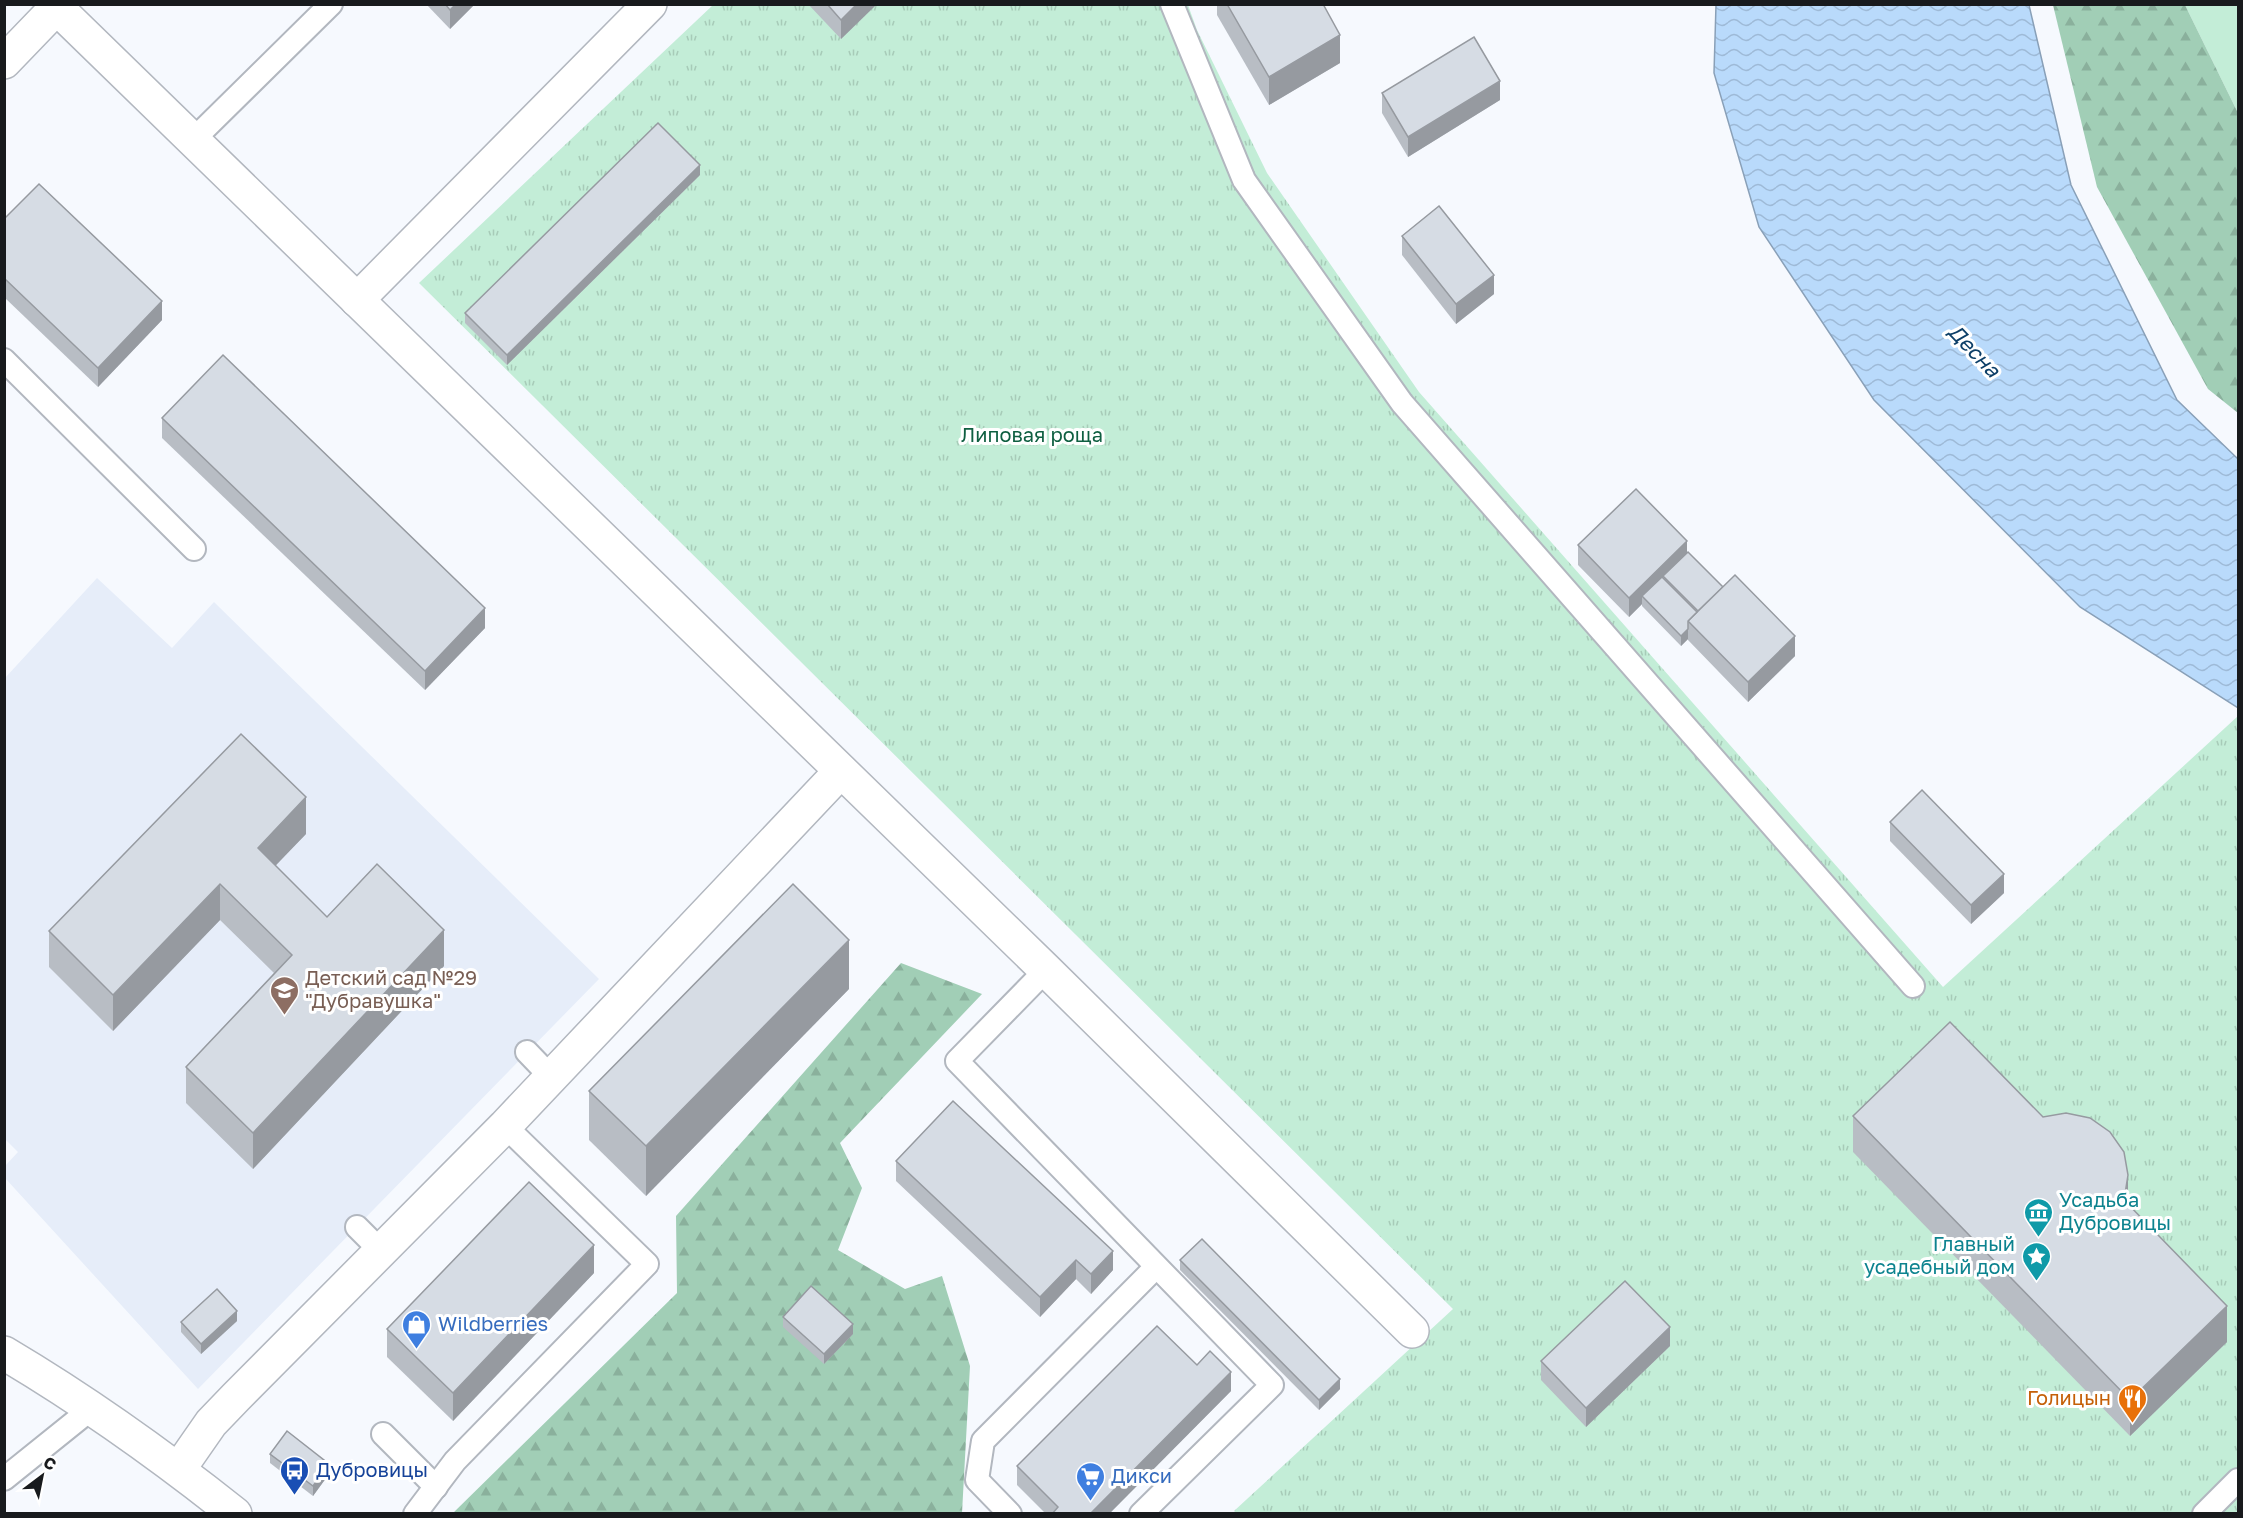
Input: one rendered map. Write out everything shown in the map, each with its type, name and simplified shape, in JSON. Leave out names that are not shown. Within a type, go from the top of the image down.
[{"type":"street","points":[[357,300],[650,4]]},
{"type":"street","points":[[4,62],[55,6],[1046,970],[1412,1331]]},
{"type":"street","points":[[179,1469],[211,1423],[505,1126],[841,771]]},
{"type":"street","points":[[4,1353],[179,1469],[235,1514]]},
{"type":"lane","points":[[192,141],[331,4]]},
{"type":"lane","points":[[1172,4],[1244,180],[1401,403],[1912,986]]},
{"type":"lane","points":[[4,360],[194,549]]},
{"type":"lane","points":[[1046,970],[957,1061],[1272,1385],[1141,1514]]},
{"type":"lane","points":[[527,1052],[551,1077]]},
{"type":"lane","points":[[415,1514],[455,1461],[647,1264],[505,1126]]},
{"type":"lane","points":[[357,1227],[381,1251]]},
{"type":"lane","points":[[1010,1514],[977,1480],[983,1441],[1156,1267]]},
{"type":"lane","points":[[4,1479],[91,1409]]},
{"type":"lane","points":[[383,1434],[436,1487]]},
{"type":"lane","points":[[2204,1514],[2238,1480]]},
{"type":"shaded area","name":"Детский сад №29 \"Дубравушка\"","points":[[97,578],[172,648],[214,602],[599,979],[198,1389],[5,1178],[5,1166],[18,1152],[4,1138],[5,678]]},
{"type":"green space","name":"Усадьба Дубровицы","points":[[713,5],[1188,5],[1197,30],[1267,173],[1419,392],[1943,987],[2238,716],[2238,1513],[1236,1513],[1234,1511],[1453,1309],[419,283]]},
{"type":"green space","points":[[2053,5],[2185,5],[2238,113],[2238,413],[2208,389],[2097,187]]},
{"type":"green space","points":[[2185,5],[2238,5],[2238,113]]},
{"type":"green space","points":[[901,963],[982,994],[840,1143],[862,1188],[838,1250],[905,1289],[942,1276],[970,1366],[962,1513],[452,1514],[677,1293],[676,1216]]},
{"type":"water","name":"Десна","points":[[1716,5],[2029,5],[2071,185],[2177,400],[2238,459],[2238,708],[2080,607],[1874,400],[1759,227],[1714,73]]},
{"type":"building","points":[[445,4],[456,4],[450,10]]},
{"type":"building","points":[[827,4],[857,4],[841,20]]},
{"type":"building","points":[[1227,4],[1323,4],[1340,35],[1269,77]]},
{"type":"building","points":[[1474,37],[1500,81],[1408,137],[1382,93]]},
{"type":"building","points":[[658,123],[700,165],[507,355],[465,313]]},
{"type":"building","points":[[39,184],[162,301],[98,368],[4,278],[4,219]]},
{"type":"building","points":[[1439,206],[1494,275],[1456,304],[1402,236]]},
{"type":"building","points":[[223,355],[485,608],[425,671],[162,418]]},
{"type":"building","points":[[1636,489],[1687,541],[1629,598],[1578,545]]},
{"type":"building","points":[[1688,552],[1723,587],[1698,611],[1663,576]]},
{"type":"building","points":[[1735,575],[1795,636],[1748,682],[1688,621]]},
{"type":"building","points":[[1662,577],[1697,612],[1688,621],[1688,629],[1681,636],[1642,596]]},
{"type":"building","points":[[241,734],[306,797],[258,848],[327,917],[377,864],[444,930],[253,1133],[186,1067],[292,955],[220,884],[113,995],[49,931]]},
{"type":"building","points":[[1922,790],[2004,874],[1971,905],[1890,822]]},
{"type":"building","points":[[793,884],[849,940],[646,1146],[589,1091]]},
{"type":"building","points":[[1950,1022],[2043,1117],[2066,1113],[2090,1118],[2110,1132],[2124,1152],[2128,1175],[2124,1200],[2227,1306],[2130,1400],[1853,1116]]},
{"type":"building","points":[[953,1101],[1113,1251],[1091,1274],[1076,1260],[1040,1297],[896,1161]]},
{"type":"building","points":[[529,1182],[594,1245],[453,1393],[387,1329]]},
{"type":"building","points":[[1202,1239],[1340,1379],[1319,1400],[1180,1260]]},
{"type":"building","points":[[1625,1281],[1670,1327],[1586,1408],[1541,1361]]},
{"type":"building","points":[[811,1286],[853,1324],[824,1354],[783,1317]]},
{"type":"building","points":[[217,1289],[237,1311],[201,1344],[181,1322]]},
{"type":"building","points":[[1157,1326],[1197,1365],[1210,1351],[1231,1372],[1090,1514],[1052,1514],[1058,1507],[1017,1466]]},
{"type":"building","points":[[287,1431],[329,1464],[313,1486],[270,1454]]},
{"type":"place","name":"Детский сад №29 \"Дубравушка\"","points":[[284,1016]]},
{"type":"place","name":"Усадьба Дубровицы","points":[[2038,1238]]},
{"type":"place","name":"Главный усадебный дом","points":[[2036,1282]]},
{"type":"place","name":"Wildberries","points":[[417,1350]]},
{"type":"place","name":"Голицын","points":[[2132,1424]]},
{"type":"place","name":"Дубровицы","points":[[295,1496]]},
{"type":"place","name":"Дикси","points":[[1090,1502]]},
{"type":"park label","name":"Липовая роща","points":[[1032,435]]}]
